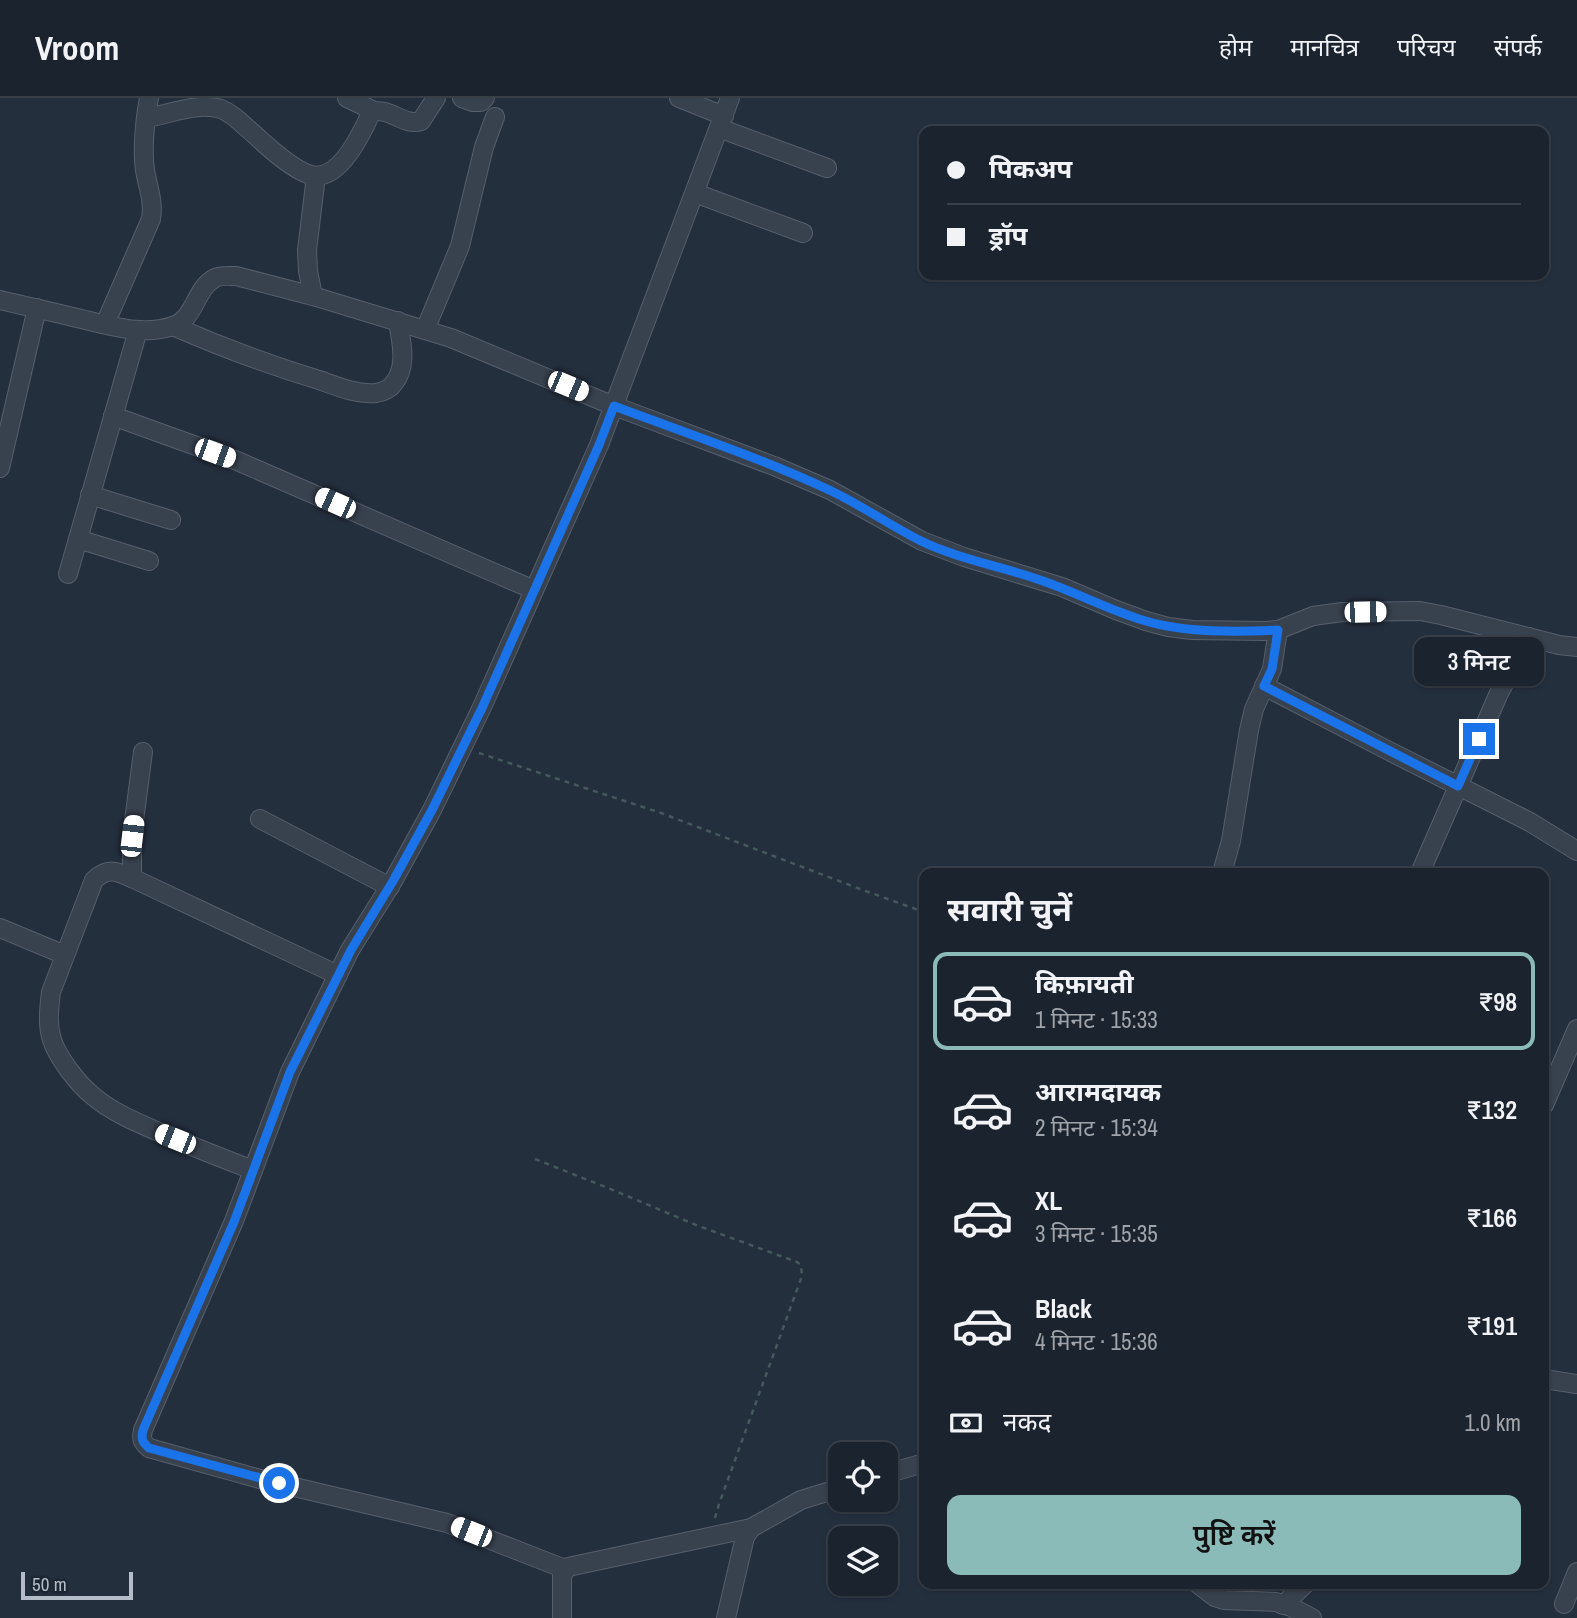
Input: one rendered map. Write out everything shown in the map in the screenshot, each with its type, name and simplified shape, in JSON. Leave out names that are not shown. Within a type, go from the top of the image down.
[{"type":"street","points":[[105,324],[153,209],[144,159],[149,98]]},
{"type":"street","points":[[347,98],[407,122],[421,121],[436,98]]},
{"type":"street","points":[[461,98],[477,103],[485,98]]},
{"type":"street","points":[[678,98],[721,122],[828,168]]},
{"type":"street","points":[[565,1569],[447,1522],[260,1479],[149,1448],[141,1438],[234,1222],[290,1072],[351,950],[390,887],[463,748],[599,445],[730,98]]},
{"type":"street","points":[[147,118],[201,107],[223,110],[280,156],[299,169],[316,176],[330,171],[352,151],[374,111]]},
{"type":"street","points":[[425,330],[460,246],[484,147],[495,117]]},
{"type":"street","points":[[313,296],[307,250],[316,176]]},
{"type":"street","points":[[695,193],[803,233]]},
{"type":"street","points":[[0,300],[105,324],[152,330],[183,321],[205,287],[214,279],[236,276],[398,321],[486,352],[614,406],[775,466],[830,490],[922,541],[1062,587],[1146,621],[1192,630],[1278,630],[1313,615],[1420,611],[1577,647]]},
{"type":"street","points":[[0,468],[37,308]]},
{"type":"street","points":[[173,326],[278,368],[349,390],[377,393],[395,383],[401,369],[398,321]]},
{"type":"street","points":[[68,574],[138,330]]},
{"type":"street","points":[[113,416],[235,460],[534,590]]},
{"type":"street","points":[[90,495],[171,520]]},
{"type":"street","points":[[78,539],[149,561]]},
{"type":"street","points":[[1223,868],[1231,841],[1249,730],[1254,709],[1272,669],[1278,630]]},
{"type":"street","points":[[1422,868],[1499,693],[1529,637]]},
{"type":"street","points":[[1264,686],[1530,822],[1577,851]]},
{"type":"street","points":[[132,878],[132,836],[143,752]]},
{"type":"street","points":[[260,819],[390,887]]},
{"type":"street","points":[[253,1170],[121,1114],[93,1096],[79,1083],[53,1042],[48,1011],[51,992],[94,880],[108,871],[117,872],[338,975]]},
{"type":"street","points":[[0,928],[65,955]]},
{"type":"street","points":[[1549,1093],[1577,1029]]},
{"type":"street","points":[[1549,1380],[1577,1384]]},
{"type":"street","points":[[898,1471],[919,1464]]},
{"type":"street","points":[[562,1618],[562,1575],[565,1569],[575,1564],[751,1528],[801,1500],[828,1492]]},
{"type":"street","points":[[726,1618],[745,1537],[751,1528]]},
{"type":"street","points":[[1564,1604],[1577,1572]]},
{"type":"street","points":[[1205,1589],[1223,1600],[1264,1601],[1283,1605],[1312,1618]]},
{"type":"street","points":[[1283,1605],[1300,1589]]},
{"type":"path","points":[[463,748],[661,813],[919,910]]},
{"type":"path","points":[[535,1159],[801,1265],[802,1276],[719,1504],[713,1535]]},
{"type":"route","points":[[279,1483],[149,1448],[141,1438],[143,1430],[234,1222],[290,1072],[351,950],[432,810],[482,708],[614,406],[775,466],[830,490],[922,541],[1062,587],[1146,621],[1192,630],[1278,630],[1272,669],[1264,686],[1458,786],[1479,739]]}]
